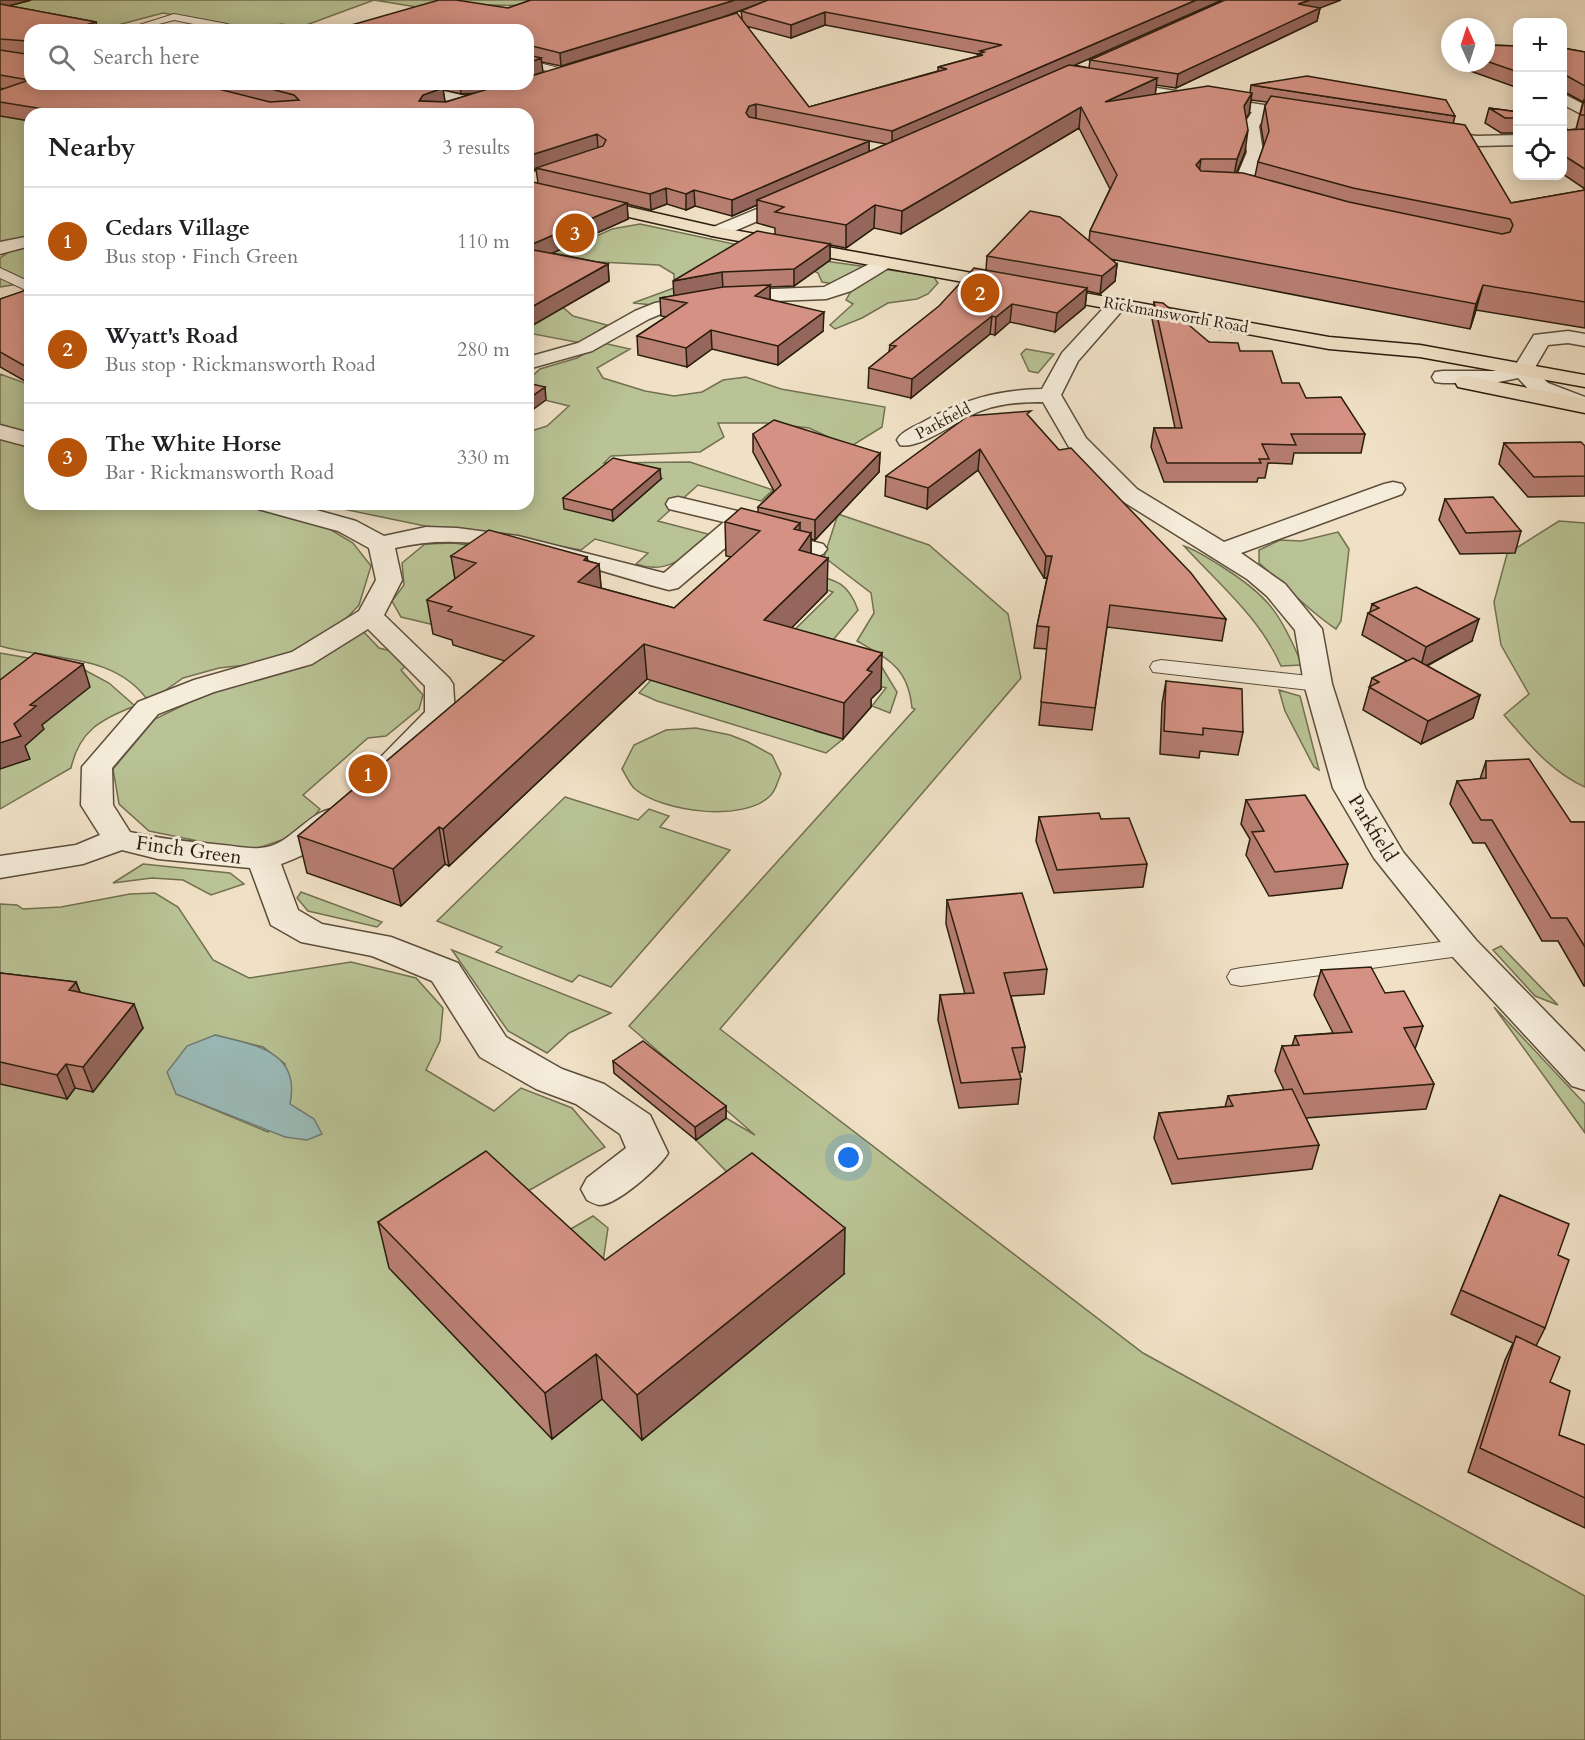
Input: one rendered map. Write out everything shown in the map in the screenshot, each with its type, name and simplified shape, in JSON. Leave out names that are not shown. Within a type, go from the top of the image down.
[{"type":"main road","name":"Rickmansworth Road","points":[[534,190],[717,232],[884,263],[1329,343],[1420,351],[1585,381]]},
{"type":"main road","name":"Rickmansworth Road","points":[[1329,343],[1395,366],[1585,405]]},
{"type":"street","points":[[534,83],[584,67]]},
{"type":"street","points":[[1100,83],[1320,118]]},
{"type":"street","points":[[424,90],[477,100],[451,108]]},
{"type":"street","points":[[1567,100],[1585,111]]},
{"type":"street","points":[[1222,187],[1247,189],[1255,152],[1251,126],[1262,109]]},
{"type":"street","points":[[1413,133],[1477,141],[1513,140]]},
{"type":"street","points":[[534,178],[597,156]]},
{"type":"street","points":[[717,232],[811,191]]},
{"type":"street","points":[[0,248],[24,242]]},
{"type":"street","points":[[534,361],[586,346],[631,320],[660,307],[694,300],[826,293],[844,287],[884,263]]},
{"type":"street","points":[[1050,395],[1056,375],[1087,336],[1117,305]]},
{"type":"street","points":[[1443,377],[1494,377],[1523,370],[1541,339],[1585,340]]},
{"type":"street","points":[[1523,370],[1539,388],[1585,405]]},
{"type":"street","name":"Parkfield","points":[[908,434],[979,402],[1018,395],[1050,395],[1077,442],[1128,494],[1223,551],[1276,590],[1308,628],[1318,684],[1349,788],[1390,858],[1464,948],[1585,1076]]},
{"type":"street","points":[[0,432],[24,438]]},
{"type":"street","points":[[1223,551],[1393,489]]},
{"type":"street","points":[[645,606],[741,519],[678,504]]},
{"type":"street","points":[[289,510],[347,526],[381,544],[424,535],[472,537],[539,549],[669,582]]},
{"type":"street","points":[[732,529],[813,549]]},
{"type":"street","points":[[370,616],[389,580],[381,544]]},
{"type":"street","name":"Finch Green","points":[[370,616],[440,684],[440,714],[364,788],[296,848],[263,859],[158,849],[118,839],[97,805],[97,767],[148,708],[204,686],[302,658],[370,616]]},
{"type":"street","points":[[0,867],[83,854],[118,839]]},
{"type":"street","points":[[263,859],[283,917],[313,934],[379,945],[445,972],[494,1047],[549,1079],[590,1094],[636,1125],[648,1154],[601,1189]]},
{"type":"lane","points":[[148,24],[174,17],[211,24]]},
{"type":"lane","points":[[534,65],[566,73]]},
{"type":"lane","points":[[6,277],[24,276]]},
{"type":"lane","points":[[6,277],[24,285]]},
{"type":"lane","points":[[1161,667],[1318,684]]},
{"type":"lane","points":[[1241,977],[1464,948]]},
{"type":"green space","points":[[0,0],[374,0],[309,24],[226,24],[163,13],[122,24],[24,24],[24,31],[0,37]]},
{"type":"green space","points":[[374,0],[525,0],[543,6],[489,5],[453,13]]},
{"type":"green space","points":[[0,114],[24,114],[24,239],[0,245]]},
{"type":"green space","points":[[640,224],[734,244],[726,283],[653,305],[633,303],[674,288],[674,274],[659,265],[599,262],[581,271],[534,247],[534,244],[570,242],[592,238],[612,229]]},
{"type":"green space","points":[[24,248],[24,283],[0,287],[0,258],[10,251]]},
{"type":"green space","points":[[803,258],[933,276],[938,283],[928,294],[917,299],[888,303],[862,318],[835,329],[830,325],[853,304],[846,300],[851,291],[841,285],[822,282],[818,273],[806,267]]},
{"type":"green space","points":[[534,282],[573,316],[607,325],[581,343],[534,334]]},
{"type":"green space","points":[[603,343],[630,349],[597,368],[603,378],[645,391],[674,396],[702,392],[723,380],[746,377],[781,389],[885,407],[882,427],[850,447],[809,428],[766,423],[718,423],[724,437],[700,452],[611,456],[604,463],[690,462],[773,490],[761,501],[698,485],[658,521],[712,535],[686,556],[658,567],[636,564],[648,553],[595,539],[581,550],[500,535],[425,526],[348,510],[534,510],[534,430],[547,426],[569,406],[534,397],[534,374],[540,369],[577,358]]},
{"type":"green space","points":[[1026,349],[1054,354],[1038,373],[1029,371],[1021,354]]},
{"type":"green space","points":[[0,374],[24,383],[24,434],[0,427]]},
{"type":"green space","points":[[0,436],[24,442],[24,510],[269,510],[323,525],[353,543],[371,566],[359,605],[338,627],[303,648],[279,657],[257,664],[219,668],[183,678],[149,702],[135,686],[119,674],[100,666],[0,646]]},
{"type":"green space","points":[[838,514],[929,545],[1008,614],[1021,678],[720,1029],[1143,1353],[1585,1596],[1585,1740],[0,1740],[0,904],[17,905],[23,909],[61,907],[130,894],[155,893],[178,907],[213,960],[249,978],[351,962],[416,978],[443,1008],[440,1041],[426,1070],[494,1111],[521,1088],[572,1108],[605,1147],[528,1191],[569,1230],[593,1216],[608,1228],[598,1295],[553,1438],[602,1399],[753,1199],[696,1140],[726,1118],[755,1135],[629,1026],[915,709],[912,708],[910,694],[902,674],[888,660],[857,641],[874,613],[871,593],[824,557]],"holes":[[[215,1035],[263,1047],[285,1064],[290,1104],[268,1132],[176,1094]]]},
{"type":"green space","points":[[1559,521],[1585,523],[1585,787],[1551,765],[1504,715],[1529,694],[1501,645],[1494,602],[1507,554]]},
{"type":"green space","points":[[1338,532],[1349,549],[1341,621],[1336,629],[1306,606],[1259,563],[1259,550],[1280,540],[1301,541]]},
{"type":"green space","points":[[425,544],[467,545],[467,550],[439,626],[401,617],[392,601],[404,585],[402,563]]},
{"type":"green space","points":[[1184,546],[1221,566],[1262,597],[1280,619],[1302,665],[1281,666],[1262,632],[1250,617]]},
{"type":"green space","points":[[805,572],[832,580],[844,587],[858,610],[833,640],[775,649],[833,592],[795,579]]},
{"type":"green space","points":[[362,630],[379,648],[395,652],[406,666],[401,670],[423,695],[419,709],[386,736],[368,738],[303,795],[320,809],[300,834],[255,849],[213,844],[149,831],[119,804],[113,769],[155,719],[202,696],[308,663]]},
{"type":"green space","points":[[0,653],[79,667],[109,683],[135,706],[112,716],[93,728],[80,745],[71,768],[0,809]]},
{"type":"green space","points":[[777,657],[880,664],[897,692],[890,713],[872,706],[886,688]]},
{"type":"green space","points":[[652,679],[816,728],[815,731],[843,739],[826,753],[657,701],[639,693]]},
{"type":"green space","points":[[1279,690],[1300,696],[1319,770],[1314,767],[1285,711]]},
{"type":"green space","points":[[696,728],[730,735],[772,755],[781,774],[771,795],[759,804],[743,809],[703,811],[664,804],[633,787],[622,769],[634,745],[666,730]]},
{"type":"green space","points":[[565,797],[638,820],[649,809],[669,816],[660,827],[730,850],[611,987],[579,975],[572,982],[496,952],[502,947],[437,921]]},
{"type":"green space","points":[[143,864],[230,873],[244,884],[211,895],[183,880],[152,878],[113,883]]},
{"type":"green space","points":[[301,892],[382,922],[377,927],[308,911],[297,898]]},
{"type":"green space","points":[[1501,946],[1558,1005],[1535,996],[1493,950]]},
{"type":"green space","points":[[452,950],[611,1013],[569,1033],[547,1053],[508,1031]]},
{"type":"green space","points":[[1494,1007],[1585,1104],[1585,1133],[1583,1130]]},
{"type":"water","points":[[215,1035],[259,1047],[272,1053],[282,1062],[289,1072],[292,1086],[290,1104],[314,1119],[322,1134],[307,1140],[285,1137],[176,1094],[167,1072],[187,1046]]},
{"type":"building","points":[[439,0],[456,0],[508,8],[531,0],[735,0],[560,53],[534,46],[534,24],[355,24]]},
{"type":"building","points":[[768,0],[1196,0],[892,131],[756,104],[749,106],[746,113],[749,117],[869,141],[732,200],[694,190],[686,194],[666,188],[650,194],[536,168],[603,146],[606,140],[597,134],[534,154],[534,108],[37,108],[0,102],[0,90],[24,82],[24,90],[223,90],[270,102],[299,100],[294,95],[275,90],[437,90],[423,95],[419,101],[446,102],[485,90],[534,90],[534,75],[737,13],[809,107],[947,69],[938,67],[983,55],[978,54],[984,52],[980,51],[1002,45],[825,12],[791,25],[741,11]]},
{"type":"building","points":[[1225,0],[1310,0],[1298,4],[1320,8],[1178,74],[1090,60]]},
{"type":"building","points":[[0,4],[96,22],[89,24],[24,24],[24,41],[0,39]]},
{"type":"building","points":[[1495,45],[1513,46],[1513,70],[1495,64]]},
{"type":"building","points":[[1567,49],[1585,52],[1585,86],[1567,76]]},
{"type":"building","points":[[0,50],[24,54],[24,79],[0,75]]},
{"type":"building","points":[[1069,65],[1157,78],[1105,102],[1208,86],[1252,93],[1244,106],[1248,130],[1237,159],[1201,159],[1196,165],[1201,171],[1243,173],[1349,202],[1502,234],[1510,232],[1513,225],[1510,219],[1353,188],[1258,162],[1269,131],[1265,106],[1271,96],[1465,125],[1511,203],[1585,190],[1585,302],[1483,285],[1476,304],[1090,231],[1117,175],[1081,107],[902,211],[875,205],[846,225],[775,212],[784,207],[757,200]]},
{"type":"building","points":[[1307,76],[1446,100],[1455,116],[1251,85]]},
{"type":"building","points":[[1584,100],[1585,115],[1580,115]]},
{"type":"building","points":[[1489,108],[1513,111],[1513,118],[1505,118]]},
{"type":"building","points":[[1585,129],[1585,169],[1567,158],[1567,130]]},
{"type":"building","points":[[534,182],[627,203],[534,243]]},
{"type":"building","points":[[1030,211],[1060,217],[1117,264],[1102,276],[987,256]]},
{"type":"building","points":[[757,231],[830,244],[794,269],[722,272],[673,281]]},
{"type":"building","points":[[534,250],[608,264],[534,306]]},
{"type":"building","points":[[974,268],[1087,288],[1057,313],[1012,304],[996,317],[992,316],[912,379],[869,368],[896,346],[890,345],[939,306]]},
{"type":"building","points":[[770,285],[755,296],[824,312],[778,346],[711,330],[686,348],[637,336],[687,303],[660,298],[723,287]]},
{"type":"building","points":[[24,291],[24,366],[0,352],[0,299]]},
{"type":"building","points":[[1154,302],[1163,303],[1209,342],[1238,343],[1240,351],[1272,351],[1282,383],[1299,383],[1306,398],[1341,397],[1365,434],[1291,434],[1296,445],[1262,444],[1269,459],[1259,459],[1261,463],[1167,463],[1154,428],[1182,428]]},
{"type":"building","points":[[534,384],[545,387],[534,395]]},
{"type":"building","points":[[1031,411],[1027,414],[1059,450],[1071,448],[1191,573],[1226,619],[1110,605],[1095,708],[1041,702],[1049,627],[1037,626],[1052,556],[1046,556],[980,449],[928,488],[886,476],[968,416]]},
{"type":"building","points":[[774,420],[880,453],[815,520],[758,507],[781,485],[753,434]]},
{"type":"building","points":[[1581,442],[1585,446],[1585,476],[1534,477],[1504,443]]},
{"type":"building","points":[[613,458],[660,469],[612,510],[563,498]]},
{"type":"building","points":[[1493,497],[1521,531],[1466,533],[1445,499]]},
{"type":"building","points":[[741,508],[800,523],[794,529],[811,533],[799,550],[828,558],[764,620],[882,653],[867,670],[872,672],[844,703],[644,644],[443,829],[439,827],[393,869],[298,836],[534,636],[448,611],[452,607],[427,600],[476,563],[451,556],[489,530],[587,557],[584,560],[599,564],[578,582],[674,608],[760,531],[725,522]]},
{"type":"building","points":[[1416,587],[1479,619],[1426,647],[1368,613],[1379,608],[1372,604]]},
{"type":"building","points":[[35,653],[83,664],[30,705],[36,706],[14,724],[21,736],[0,743],[0,680]]},
{"type":"building","points":[[1413,658],[1480,695],[1428,721],[1369,687],[1379,682],[1372,678]]},
{"type":"building","points":[[1166,681],[1242,689],[1243,732],[1203,728],[1203,735],[1164,731]]},
{"type":"building","points":[[1529,759],[1571,822],[1585,822],[1585,947],[1567,918],[1551,918],[1492,820],[1481,820],[1457,781],[1486,778],[1486,761]]},
{"type":"building","points":[[1305,795],[1348,864],[1275,872],[1252,832],[1264,831],[1246,800]]},
{"type":"building","points":[[1099,813],[1101,819],[1129,818],[1147,864],[1057,870],[1039,817]]},
{"type":"building","points":[[1022,893],[1047,969],[1004,973],[1025,1047],[1012,1048],[1021,1079],[961,1083],[940,995],[974,993],[947,900]]},
{"type":"building","points":[[1371,967],[1385,993],[1404,991],[1423,1026],[1404,1028],[1434,1084],[1304,1094],[1282,1046],[1299,1045],[1295,1036],[1352,1032],[1321,970]]},
{"type":"building","points":[[0,973],[76,982],[69,990],[134,1004],[83,1067],[66,1064],[57,1075],[0,1062]]},
{"type":"building","points":[[643,1041],[726,1106],[695,1127],[613,1061]]},
{"type":"building","points":[[1292,1089],[1319,1145],[1178,1159],[1159,1113],[1233,1106],[1228,1096]]},
{"type":"building","points":[[486,1151],[605,1260],[752,1153],[845,1228],[637,1395],[596,1354],[545,1393],[378,1222]]},
{"type":"building","points":[[1500,1195],[1569,1224],[1558,1255],[1569,1260],[1545,1328],[1461,1290]]},
{"type":"building","points":[[1516,1336],[1560,1357],[1550,1382],[1570,1391],[1559,1435],[1585,1445],[1585,1498],[1480,1448]]},
{"type":"place","name":"The White Horse","points":[[575,233]]},
{"type":"place","name":"Wyatt's Road","points":[[980,293]]},
{"type":"place","name":"Cedars Village","points":[[368,774]]}]
